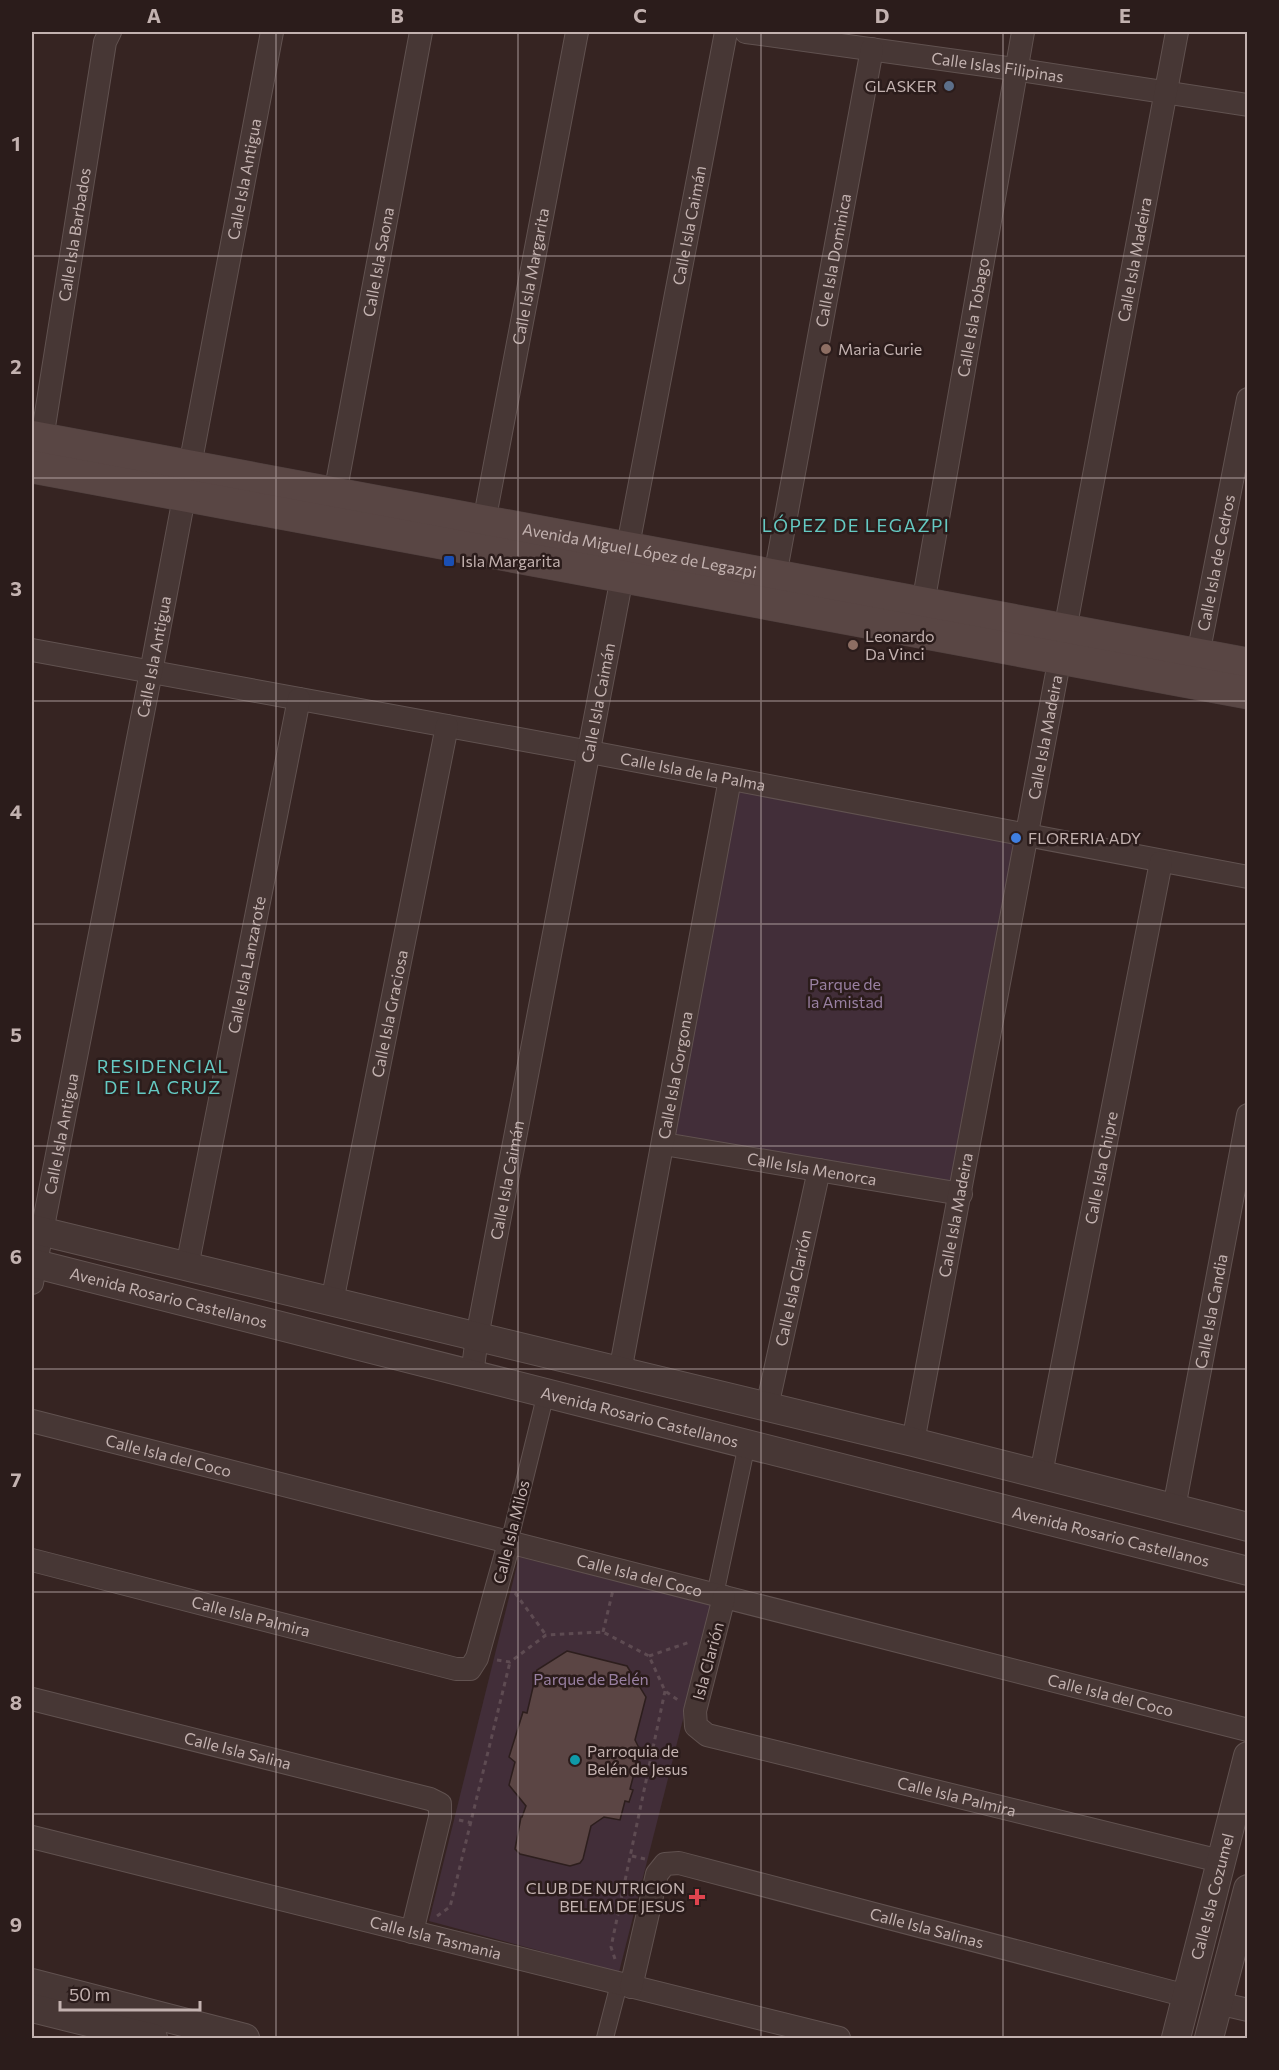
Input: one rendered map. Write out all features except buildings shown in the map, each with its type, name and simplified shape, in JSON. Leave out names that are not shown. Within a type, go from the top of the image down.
[{"type":"main road","name":"Avenida Miguel López de Legazpi","points":[[35,448],[187,481],[1061,644],[1198,655],[1248,664]]},
{"type":"main road","name":"Avenida Miguel López de Legazpi","points":[[187,481],[334,494],[484,522],[626,563],[775,576],[923,604],[1061,644],[1248,693]]},
{"type":"street","name":"Calle Isla Barbados","points":[[35,448],[105,42],[110,32]]},
{"type":"street","name":"Calle Isla Antigua","points":[[33,1270],[37,1230],[151,672],[272,32]]},
{"type":"street","name":"Calle Isla Saona","points":[[334,494],[421,32]]},
{"type":"street","name":"Calle Isla Margarita","points":[[484,522],[577,32]]},
{"type":"street","name":"Calle Isla Caimán","points":[[472,1375],[477,1337],[726,32]]},
{"type":"street","name":"Calle Islas Filipinas","points":[[746,32],[1014,69],[1248,105]]},
{"type":"street","name":"Calle Isla Tobago","points":[[923,604],[1014,69],[1023,32]]},
{"type":"street","name":"Calle Isla Madeira","points":[[913,1442],[1176,32]]},
{"type":"street","name":"Calle Isla Dominica","points":[[775,576],[872,49]]},
{"type":"street","name":"Calle Isla de Cedros","points":[[1198,655],[1248,399]]},
{"type":"street","name":"Calle Isla de la Palma","points":[[32,650],[590,752],[1248,877]]},
{"type":"street","name":"Calle Isla Lanzarote","points":[[187,1267],[299,699]]},
{"type":"street","name":"Calle Isla Graciosa","points":[[332,1302],[447,726]]},
{"type":"street","name":"Calle Isla Gorgona","points":[[620,1372],[730,779]]},
{"type":"street","name":"Calle Isla Chipre","points":[[1041,1474],[1161,862]]},
{"type":"street","name":"Calle Isla Candia","points":[[1174,1508],[1248,1115]]},
{"type":"street","name":"Calle Isla Menorca","points":[[664,1144],[961,1194]]},
{"type":"street","name":"Calle Isla Clarión","points":[[767,1407],[819,1170]]},
{"type":"street","name":"Avenida Rosario Castellanos","points":[[37,1230],[913,1442],[1248,1527]]},
{"type":"street","name":"Avenida Rosario Castellanos","points":[[33,1270],[546,1393],[1248,1571]]},
{"type":"street","name":"Calle Isla Milos","points":[[474,1663],[501,1574],[546,1393]]},
{"type":"street","name":"Calle Isla del Coco","points":[[32,1421],[1248,1730]]},
{"type":"street","points":[[720,1596],[747,1444]]},
{"type":"street","name":"Calle Isla Palmira","points":[[32,1560],[456,1669],[474,1663]]},
{"type":"street","name":"Isla Clarión","points":[[696,1718],[715,1635],[720,1596]]},
{"type":"street","name":"Calle Isla Salina","points":[[32,1699],[430,1798],[440,1804],[440,1816],[412,1932]]},
{"type":"street","name":"Calle Isla Palmira","points":[[696,1718],[707,1735],[1220,1861]]},
{"type":"street","name":"Calle Isla Cozumel","points":[[1176,2038],[1248,1756]]},
{"type":"street","name":"Calle Isla Tasmania","points":[[32,1837],[839,2038]]},
{"type":"street","name":"Calle Isla Salinas","points":[[625,1985],[657,1874],[665,1864],[680,1863],[1187,1996]]},
{"type":"street","name":"Calle Isla Cozumel","points":[[1209,2038],[1248,1889]]},
{"type":"street","points":[[32,1983],[245,2038]]},
{"type":"street","points":[[605,2038],[625,1985]]},
{"type":"street","points":[[1218,2003],[1248,2010]]},
{"type":"street","points":[[32,2008],[153,2038]]},
{"type":"path","points":[[603,1632],[618,1570]]},
{"type":"path","points":[[501,1574],[546,1635]]},
{"type":"path","points":[[474,1663],[510,1662],[546,1635],[603,1632],[649,1656],[665,1691],[696,1718]]},
{"type":"path","points":[[649,1656],[715,1635]]},
{"type":"path","points":[[412,1932],[450,1907],[510,1662]]},
{"type":"path","points":[[625,1985],[611,1947],[665,1691]]},
{"type":"green space","name":"Parque de la Amistad","points":[[736,787],[1019,841],[956,1186],[672,1138]]},
{"type":"green space","name":"Parque de Belén","points":[[519,1557],[712,1605],[619,1972],[429,1921]]},
{"type":"place","name":"GLASKER","points":[[949,86]]},
{"type":"place","name":"Maria Curie","points":[[826,349]]},
{"type":"place","name":"Isla Margarita","points":[[449,561]]},
{"type":"place","name":"Leonardo Da Vinci","points":[[853,645]]},
{"type":"place","name":"FLORERIA ADY","points":[[1016,838]]},
{"type":"place","name":"Parroquia de Belén de Jesus","points":[[575,1760]]},
{"type":"place","name":"CLUB DE NUTRICION BELEM DE JESUS","points":[[697,1897]]},
{"type":"district","name":"LÓPEZ DE LEGAZPI","points":[[856,526]]},
{"type":"district","name":"RESIDENCIAL DE LA CRUZ","points":[[163,1077]]}]
